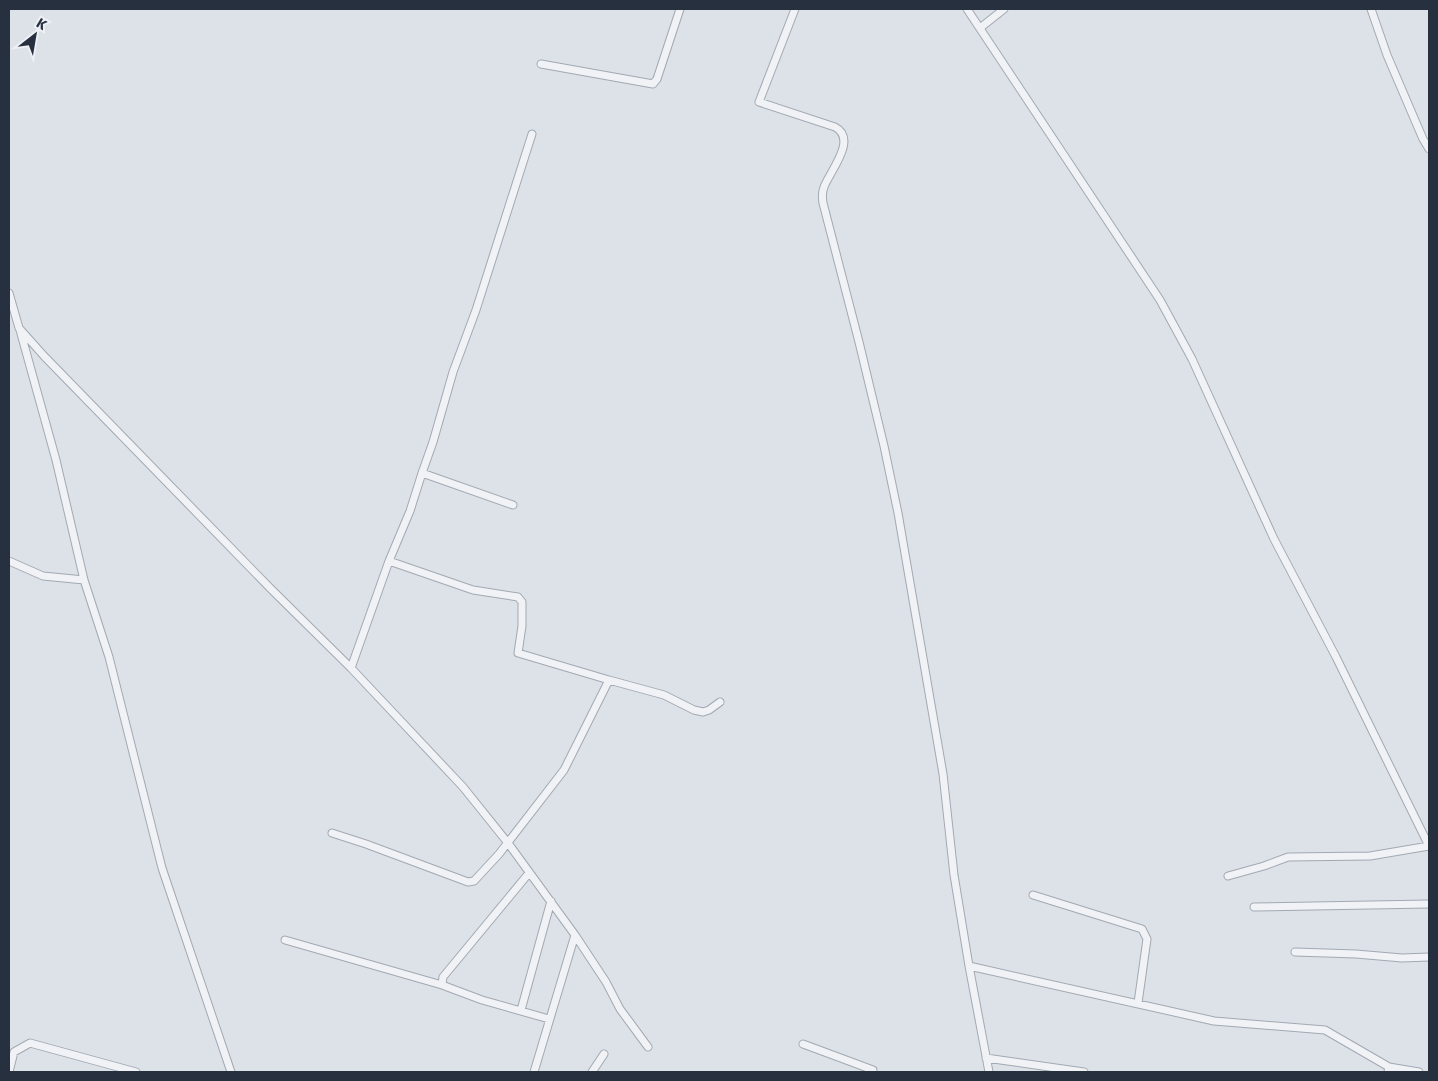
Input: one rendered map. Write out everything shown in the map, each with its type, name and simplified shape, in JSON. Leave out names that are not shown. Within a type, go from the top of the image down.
[{"type":"street","points":[[541,64],[652,84],[657,80],[680,9]]},
{"type":"street","points":[[795,9],[759,102],[835,127],[842,132],[845,138],[837,164],[823,189],[823,203],[862,352],[898,513],[943,774],[954,876],[989,1072]]},
{"type":"street","points":[[967,9],[1160,300],[1192,359],[1274,539],[1336,657],[1429,846],[1370,856],[1288,857],[1228,876]]},
{"type":"street","points":[[980,28],[1004,9]]},
{"type":"street","points":[[1371,9],[1390,63],[1429,150]]},
{"type":"street","points":[[351,668],[389,561],[410,511],[433,442],[453,372],[476,310],[532,134]]},
{"type":"street","points":[[9,293],[56,460],[84,580],[110,657],[162,868],[232,1072]]},
{"type":"street","points":[[19,328],[270,588],[351,668],[463,787],[551,901],[606,982],[620,1009],[648,1047]]},
{"type":"street","points":[[422,473],[513,505]]},
{"type":"street","points":[[9,561],[43,576],[84,580]]},
{"type":"street","points":[[389,561],[473,590],[518,597],[522,602],[522,626],[518,653],[664,695],[694,710],[703,712],[720,702]]},
{"type":"street","points":[[332,833],[470,882],[476,880],[508,844],[564,770],[609,680]]},
{"type":"street","points":[[442,985],[443,977],[529,873]]},
{"type":"street","points":[[1033,895],[1142,929],[1146,939],[1138,1003]]},
{"type":"street","points":[[521,1010],[551,901]]},
{"type":"street","points":[[1254,907],[1429,904]]},
{"type":"street","points":[[534,1072],[575,935]]},
{"type":"street","points":[[285,940],[442,985],[482,1000],[549,1019]]},
{"type":"street","points":[[1295,952],[1356,954],[1374,957],[1429,957]]},
{"type":"street","points":[[969,966],[1214,1020],[1325,1030],[1388,1070],[1419,1072]]},
{"type":"street","points":[[9,1072],[14,1052],[30,1043],[136,1072]]},
{"type":"street","points":[[803,1044],[873,1070],[873,1072]]},
{"type":"street","points":[[592,1072],[604,1054]]},
{"type":"street","points":[[986,1058],[1084,1072]]}]
